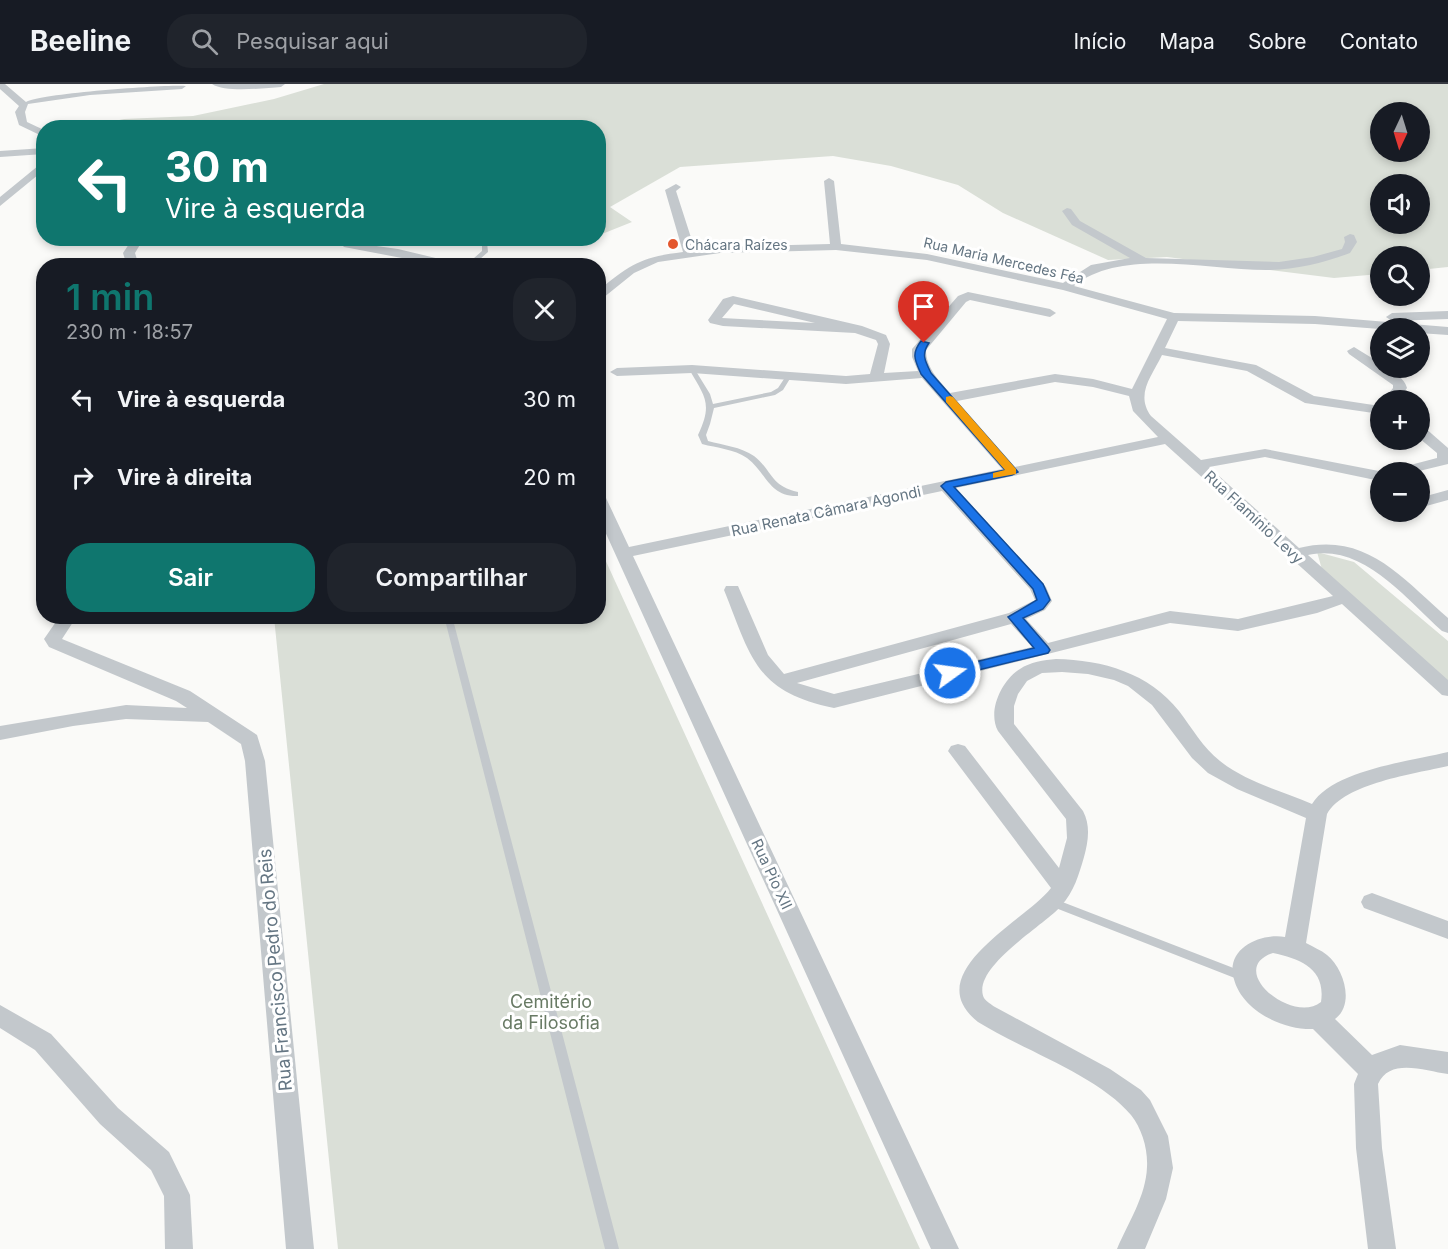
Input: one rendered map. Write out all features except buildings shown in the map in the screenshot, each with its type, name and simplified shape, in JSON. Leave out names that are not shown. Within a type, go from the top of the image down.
[{"type":"street","points":[[0,84],[27,103],[90,92],[183,85]]},
{"type":"street","points":[[216,84],[243,86],[281,84]]},
{"type":"street","points":[[177,96],[183,85]]},
{"type":"street","points":[[36,130],[22,123],[20,112],[27,103],[56,88]]},
{"type":"street","points":[[0,154],[36,152]]},
{"type":"street","points":[[0,203],[36,171]]},
{"type":"street","points":[[829,181],[836,247]]},
{"type":"street","points":[[676,187],[669,190],[690,254]]},
{"type":"street","points":[[1067,211],[1076,223],[1146,263]]},
{"type":"street","points":[[1065,287],[1077,277],[1101,266],[1146,263],[1257,266],[1303,263],[1346,251],[1351,242],[1350,237]]},
{"type":"street","points":[[355,246],[429,258]]},
{"type":"street","name":"Rua Maria Mercedes Féa","points":[[606,291],[640,264],[690,254],[836,247],[927,257],[1065,287],[1174,317],[1315,320],[1370,324]]},
{"type":"street","points":[[411,258],[415,255]]},
{"type":"street","points":[[1012,472],[926,374],[918,357],[919,349],[962,299],[968,296],[1050,313]]},
{"type":"street","points":[[858,329],[714,320],[727,302],[733,300],[858,329],[881,338],[884,344],[876,378]]},
{"type":"street","points":[[1315,320],[1448,315]]},
{"type":"street","points":[[948,398],[1055,378],[1093,383],[1136,394],[1174,317]]},
{"type":"street","points":[[1430,330],[1448,331]]},
{"type":"street","points":[[1158,350],[1261,372],[1310,400],[1370,409]]},
{"type":"street","points":[[1354,351],[1399,383],[1398,390]]},
{"type":"street","points":[[617,372],[692,369],[846,380],[926,374]]},
{"type":"street","name":"Rua Flamínio Levy","points":[[1136,394],[1138,408],[1146,419],[1293,554],[1448,690]]},
{"type":"street","name":"Rua Renata Câmara Agondi","points":[[624,553],[1169,439]]},
{"type":"street","points":[[1430,440],[1444,452],[1447,459],[1430,464]]},
{"type":"street","points":[[1198,465],[1265,453],[1370,474]]},
{"type":"street","points":[[1360,473],[1370,480]]},
{"type":"street","points":[[780,681],[1015,617],[1039,606],[1044,600],[1038,587],[946,486]]},
{"type":"street","points":[[1430,500],[1448,495]]},
{"type":"street","name":"Rua Pio XII","points":[[606,515],[945,1249]]},
{"type":"street","points":[[1293,554],[1324,548],[1352,552],[1379,568],[1448,627]]},
{"type":"street","points":[[732,590],[767,668],[780,681],[812,697],[834,701],[1170,617],[1238,626],[1294,613],[1343,598]]},
{"type":"street","points":[[1015,617],[1044,650]]},
{"type":"street","name":"Rua Francisco Pedro do Reis","points":[[64,624],[53,639],[55,644],[183,696],[250,740],[255,761],[300,1249]]},
{"type":"street","points":[[1131,1249],[1149,1209],[1160,1170],[1160,1151],[1140,1106],[1119,1089],[1080,1065],[977,1007],[972,997],[972,986],[983,962],[1010,935],[1057,895],[1076,851],[1078,825],[1076,817],[1005,726],[1003,711],[1013,687],[1025,673],[1058,665],[1088,667],[1112,672],[1136,681],[1167,709],[1203,758],[1221,772],[1317,814]]},
{"type":"street","points":[[0,733],[73,719],[126,712],[209,715]]},
{"type":"street","points":[[958,751],[1057,895]]},
{"type":"street","points":[[1294,947],[1317,814],[1322,804],[1333,794],[1357,784],[1448,759]]},
{"type":"street","points":[[1372,902],[1448,930]]},
{"type":"street","points":[[1273,944],[1294,947],[1315,958],[1330,974],[1337,992],[1332,1008],[1318,1018],[1297,1019],[1274,1011],[1256,996],[1245,978],[1246,961],[1256,949],[1273,944]]},
{"type":"street","points":[[0,1015],[43,1042],[109,1116],[160,1161],[177,1195],[179,1249]]},
{"type":"street","points":[[1318,1018],[1372,1071]]},
{"type":"street","points":[[1382,1249],[1369,1148],[1366,1084],[1372,1071],[1383,1060],[1400,1056],[1448,1063]]},
{"type":"lane","points":[[476,258],[485,252],[485,246]]},
{"type":"lane","points":[[692,369],[712,406],[711,418],[702,435],[705,442],[747,454],[758,463],[774,487],[782,492],[795,494]]},
{"type":"lane","points":[[712,406],[773,394],[781,389],[788,377]]},
{"type":"lane","points":[[450,624],[612,1249]]},
{"type":"lane","points":[[1057,895],[1245,978]]},
{"type":"green space","points":[[324,84],[1448,84],[1448,267],[1430,269],[1430,246],[1370,246],[1370,275],[1334,278],[1167,257],[1108,260],[1003,213],[958,185],[891,166],[833,156],[680,167],[610,207],[632,222],[606,232],[606,120],[119,120],[193,116],[274,99]]},
{"type":"green space","points":[[1317,552],[1354,562],[1448,641],[1448,687],[1323,573]]},
{"type":"green space","name":"Cemitério da Filosofia","points":[[606,561],[920,1249],[338,1249],[275,624],[606,624]]},
{"type":"slow traffic","points":[[950,399],[1012,472],[997,475]]},
{"type":"place","name":"Chácara Raízes","points":[[673,244]]},
{"type":"route","points":[[924,343],[919,349],[918,357],[926,374],[1012,472],[946,486],[1038,587],[1044,600],[1039,606],[1015,617],[1044,650],[950,673]]}]
